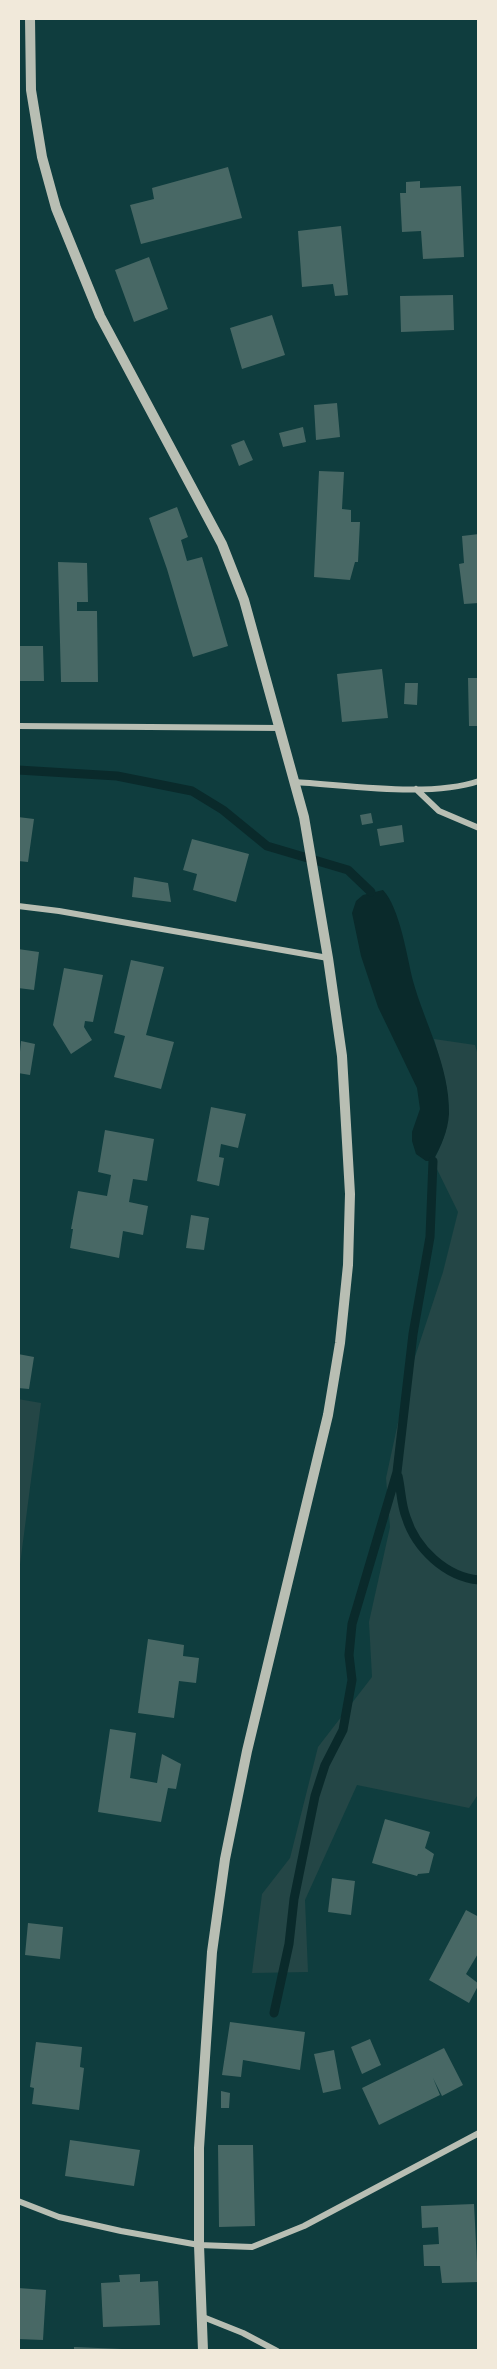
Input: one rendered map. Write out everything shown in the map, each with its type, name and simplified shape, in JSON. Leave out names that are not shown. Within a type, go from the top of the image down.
[{"type":"street","points":[[30,18],[31,90],[42,157],[56,208],[100,316],[222,544],[244,600],[281,728],[306,831],[342,1056],[350,1194],[348,1265],[340,1343],[328,1415],[247,1751],[225,1859],[212,1952],[202,2074],[199,2148],[199,2245],[203,2351]]},
{"type":"street","points":[[18,726],[281,728]]},
{"type":"street","points":[[294,782],[416,789],[468,785],[479,781]]},
{"type":"street","points":[[416,789],[439,811],[479,828]]},
{"type":"street","points":[[18,906],[328,958]]},
{"type":"street","points":[[18,2201],[59,2217],[121,2231],[199,2245],[252,2247],[294,2230],[479,2133]]},
{"type":"street","points":[[203,2317],[243,2333],[277,2351]]},
{"type":"shaded area","points":[[383,890],[398,920],[413,981],[445,1079],[449,1114],[444,1138],[433,1161],[426,1161],[416,1154],[412,1132],[420,1109],[417,1088],[378,1007],[361,956],[352,913],[356,901],[363,895]]},
{"type":"shaded area","points":[[434,1039],[475,1045],[479,1059],[479,1793],[469,1808],[357,1785],[305,1900],[308,1972],[252,1973],[262,1894],[290,1858],[318,1747],[372,1677],[369,1622],[390,1527],[386,1478],[407,1381],[443,1272],[458,1212],[433,1161],[446,1130],[448,1115],[446,1086]]},
{"type":"shaded area","points":[[18,1399],[41,1403],[18,1580]]},
{"type":"building","points":[[228,167],[242,218],[141,244],[130,205],[154,199],[152,188]]},
{"type":"building","points":[[420,181],[420,188],[461,186],[464,257],[423,259],[421,231],[402,232],[400,193],[406,193],[406,182]]},
{"type":"building","points":[[341,226],[348,295],[335,296],[333,284],[302,287],[298,231]]},
{"type":"building","points":[[149,257],[168,309],[134,322],[115,270]]},
{"type":"building","points":[[453,295],[454,330],[401,332],[400,296]]},
{"type":"building","points":[[272,315],[285,355],[242,369],[230,328]]},
{"type":"building","points":[[337,403],[340,437],[316,440],[314,405]]},
{"type":"building","points":[[303,427],[306,442],[283,447],[279,433]]},
{"type":"building","points":[[244,440],[253,460],[239,466],[231,445]]},
{"type":"building","points":[[319,471],[344,472],[342,509],[351,510],[351,522],[360,522],[358,562],[355,562],[350,580],[314,577]]},
{"type":"building","points":[[177,507],[188,537],[181,540],[187,561],[202,557],[228,646],[193,657],[149,518]]},
{"type":"building","points":[[479,534],[479,603],[464,604],[459,564],[464,563],[462,536]]},
{"type":"building","points":[[58,562],[87,563],[88,602],[77,602],[77,611],[97,611],[98,682],[61,682]]},
{"type":"building","points":[[18,646],[43,646],[44,681],[18,681]]},
{"type":"building","points":[[382,669],[388,718],[342,722],[337,674]]},
{"type":"building","points":[[468,678],[479,678],[479,726],[469,726]]},
{"type":"building","points":[[405,683],[418,683],[417,705],[404,704]]},
{"type":"building","points":[[371,813],[373,823],[362,825],[360,815]]},
{"type":"building","points":[[18,817],[34,819],[28,862],[18,861]]},
{"type":"building","points":[[402,825],[404,842],[380,846],[377,829]]},
{"type":"building","points":[[192,839],[249,854],[236,902],[193,890],[197,874],[183,870]]},
{"type":"building","points":[[134,877],[168,883],[171,902],[132,897]]},
{"type":"building","points":[[18,949],[39,952],[34,990],[18,988]]},
{"type":"building","points":[[131,960],[164,967],[146,1035],[174,1042],[161,1089],[114,1077],[125,1036],[114,1033]]},
{"type":"building","points":[[64,968],[103,975],[93,1022],[85,1021],[84,1027],[92,1040],[71,1054],[53,1025]]},
{"type":"building","points":[[21,1041],[35,1044],[30,1075],[18,1073]]},
{"type":"building","points":[[211,1107],[246,1114],[238,1148],[221,1144],[219,1157],[224,1158],[219,1186],[197,1181]]},
{"type":"building","points":[[105,1130],[154,1139],[147,1181],[133,1179],[129,1202],[148,1206],[143,1235],[123,1231],[119,1258],[70,1248],[78,1191],[107,1196],[111,1175],[98,1172]]},
{"type":"building","points":[[191,1215],[209,1218],[204,1250],[186,1248]]},
{"type":"building","points":[[18,1354],[34,1357],[29,1389],[18,1388]]},
{"type":"building","points":[[148,1639],[184,1645],[183,1656],[199,1658],[196,1683],[179,1681],[174,1718],[138,1713]]},
{"type":"building","points":[[110,1729],[136,1733],[130,1778],[157,1783],[162,1754],[181,1764],[176,1789],[168,1788],[161,1822],[98,1812]]},
{"type":"building","points":[[385,1819],[430,1832],[425,1848],[434,1854],[429,1873],[417,1876],[372,1863]]},
{"type":"building","points":[[332,1878],[355,1881],[351,1915],[328,1912]]},
{"type":"building","points":[[466,1910],[479,1917],[479,1952],[466,1974],[479,1984],[469,2003],[429,1980]]},
{"type":"building","points":[[28,1923],[63,1927],[60,1959],[25,1955]]},
{"type":"building","points":[[230,2022],[305,2032],[300,2070],[243,2060],[241,2077],[222,2075]]},
{"type":"building","points":[[370,2039],[381,2065],[362,2074],[351,2047]]},
{"type":"building","points":[[36,2042],[82,2047],[80,2067],[84,2068],[79,2110],[32,2104],[34,2088],[30,2087]]},
{"type":"building","points":[[444,2048],[463,2085],[442,2096],[433,2078],[440,2095],[379,2125],[362,2088]]},
{"type":"building","points":[[334,2050],[341,2089],[323,2093],[314,2054]]},
{"type":"building","points":[[221,2091],[230,2093],[229,2108],[221,2108]]},
{"type":"building","points":[[70,2140],[140,2150],[134,2186],[65,2176]]},
{"type":"building","points":[[218,2145],[253,2145],[255,2226],[219,2227]]},
{"type":"building","points":[[474,2204],[478,2282],[442,2283],[440,2266],[424,2266],[423,2245],[439,2244],[438,2227],[422,2228],[421,2206]]},
{"type":"building","points":[[140,2274],[140,2282],[158,2281],[160,2325],[103,2327],[101,2283],[120,2282],[119,2275]]},
{"type":"building","points":[[18,2288],[46,2290],[43,2340],[18,2339]]},
{"type":"building","points":[[74,2347],[122,2349],[122,2351],[74,2351]]},
{"type":"waterway","points":[[18,770],[117,776],[192,791],[223,810],[267,846],[348,870],[371,892]]},
{"type":"waterway","points":[[274,2013],[289,1944],[294,1899],[315,1796],[325,1765],[343,1730],[352,1680],[349,1655],[352,1624],[397,1472],[413,1334],[430,1237],[433,1161]]},
{"type":"waterway","points":[[398,1476],[403,1507],[417,1540],[444,1567],[467,1578],[479,1580]]}]
